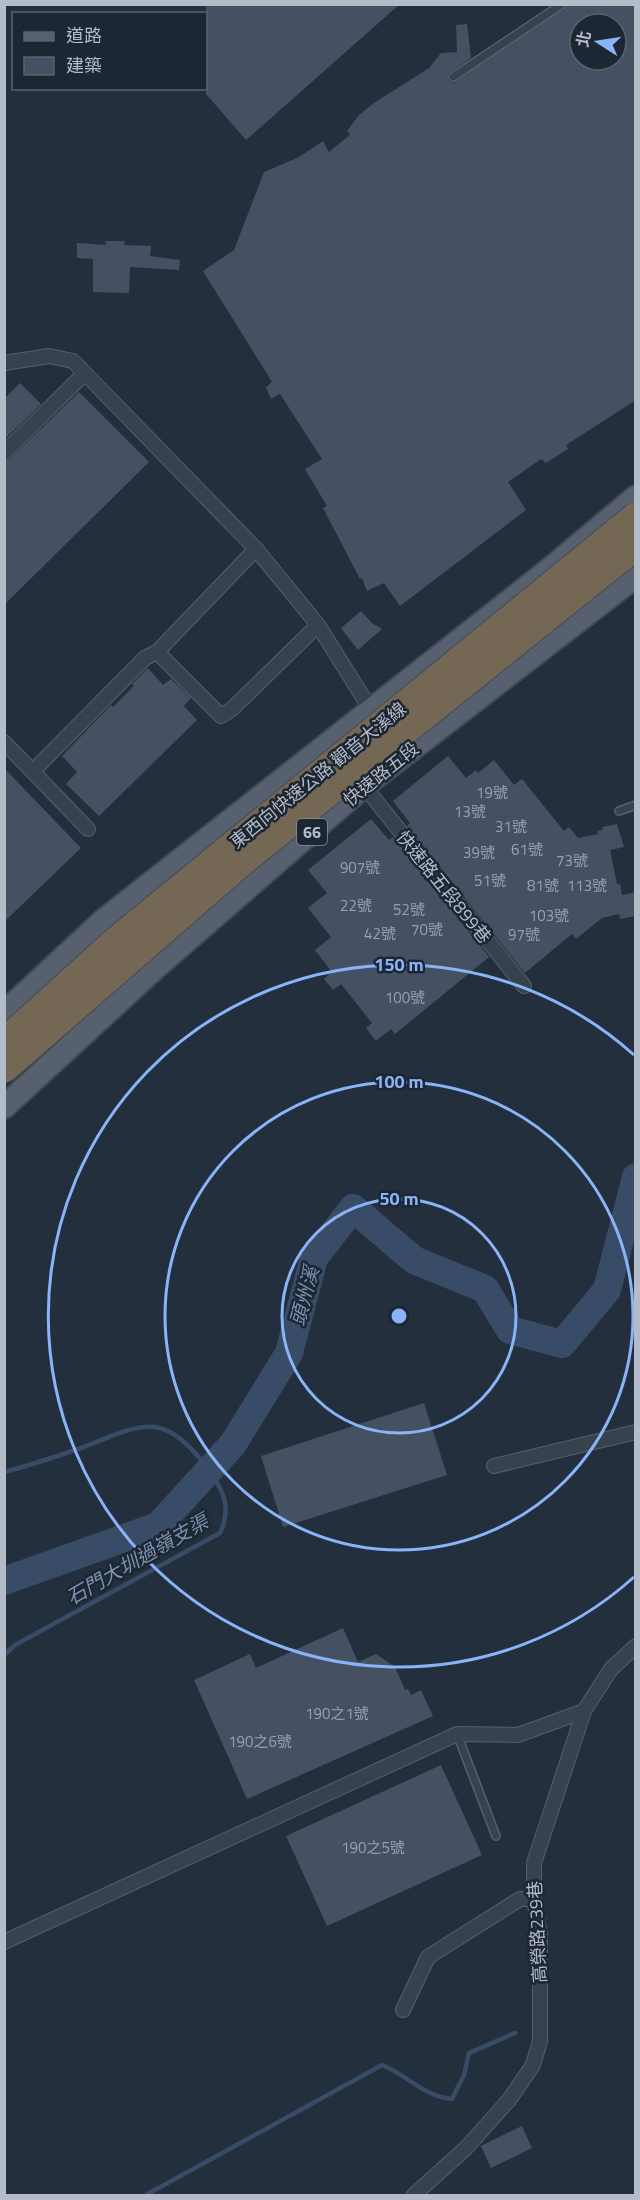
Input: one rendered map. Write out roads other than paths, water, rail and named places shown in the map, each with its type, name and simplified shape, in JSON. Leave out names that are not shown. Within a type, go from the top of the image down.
[{"type":"highway","name":"東西向快速公路 觀音大溪線","points":[[4,1041],[119,937],[636,514]]},
{"type":"highway","name":"東西向快速公路 觀音大溪線","points":[[4,1070],[248,858],[636,547]]},
{"type":"main road","points":[[4,1013],[103,921],[549,570],[636,497]]},
{"type":"main road","name":"快速路五段","points":[[4,1107],[155,968],[364,786],[636,576]]},
{"type":"street","points":[[4,363],[49,356],[73,361],[256,549],[318,626],[371,710]]},
{"type":"street","points":[[4,453],[84,374]]},
{"type":"street","points":[[33,771],[145,658],[157,652],[256,549]]},
{"type":"street","points":[[157,652],[220,716],[232,709],[318,626]]},
{"type":"street","points":[[4,742],[88,829]]},
{"type":"street","name":"快速路五段899巷","points":[[364,786],[524,986]]},
{"type":"street","points":[[494,1466],[636,1432]]},
{"type":"street","name":"高榮路239巷","points":[[413,2196],[466,2148],[509,2100],[533,2065],[540,2041],[540,1935],[534,1899],[534,1863],[584,1711],[611,1669],[636,1646]]},
{"type":"street","points":[[4,1942],[457,1734],[518,1735],[584,1711]]},
{"type":"street","points":[[404,2010],[428,1957],[520,1899],[534,1899]]},
{"type":"lane","points":[[453,77],[562,4]]},
{"type":"lane","points":[[619,811],[636,805]]},
{"type":"lane","points":[[457,1734],[496,1836]]},
{"type":"waterway","name":"頭州溪","points":[[4,1581],[158,1526],[233,1444],[289,1353],[314,1258],[353,1208],[414,1260],[485,1289],[510,1330],[562,1344],[607,1290],[636,1177]]},
{"type":"waterway","name":"石門大圳過嶺支渠","points":[[4,1472],[64,1454],[128,1430],[155,1427],[180,1438],[200,1459],[220,1488],[226,1509],[220,1533],[15,1645],[4,1655]]},
{"type":"waterway","points":[[144,2196],[382,2065],[433,2094],[452,2099],[464,2075],[469,2053],[515,2033]]}]
